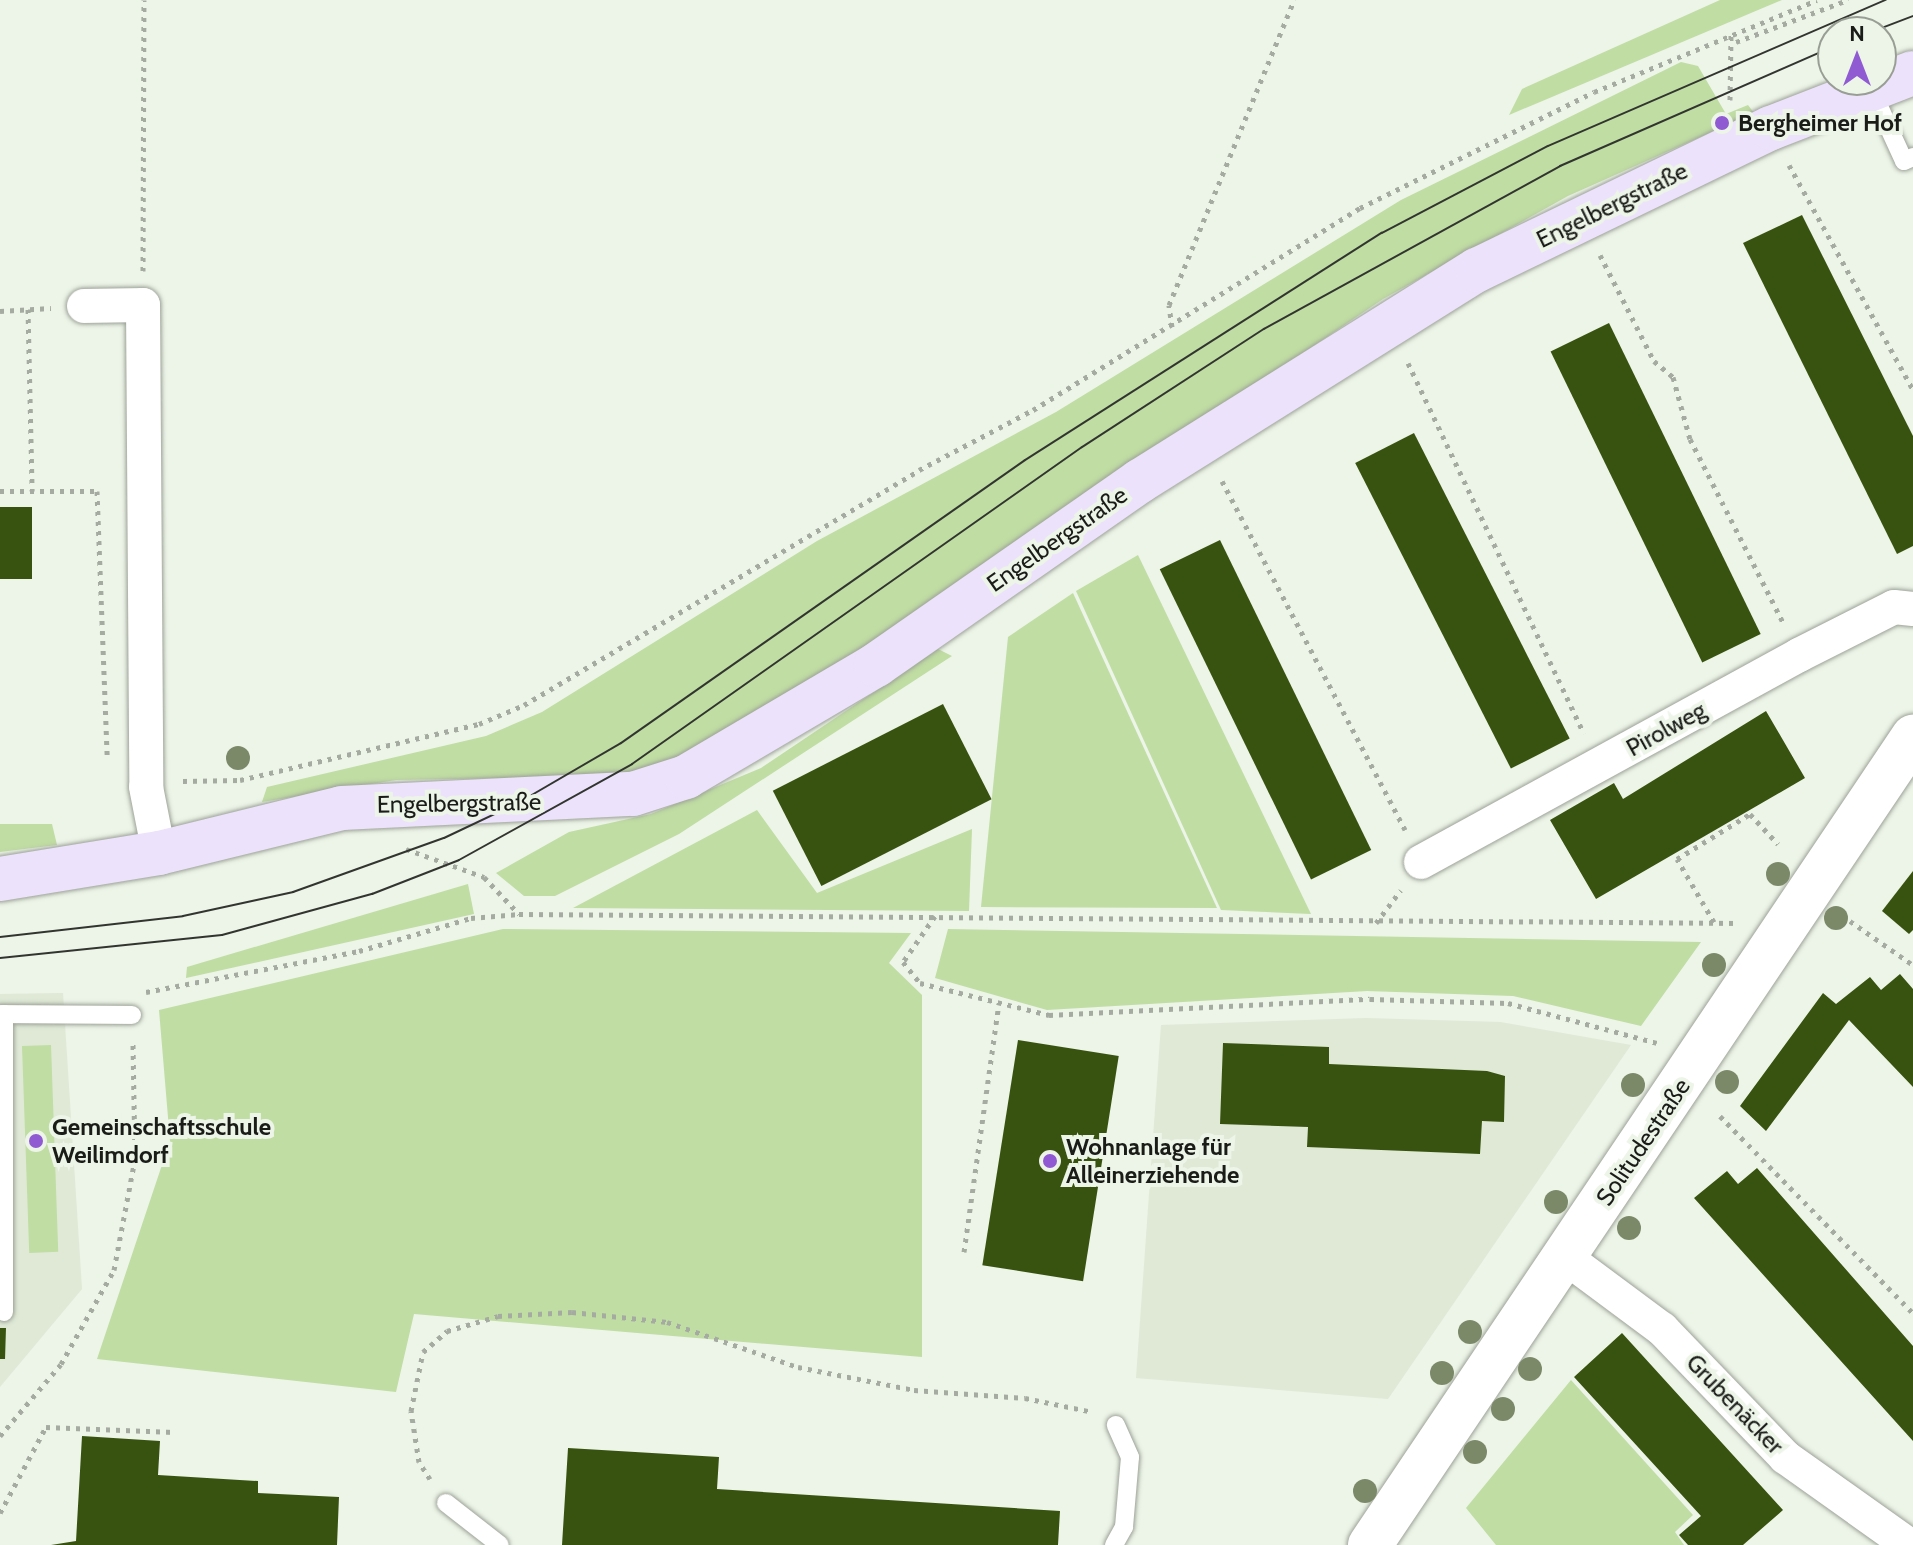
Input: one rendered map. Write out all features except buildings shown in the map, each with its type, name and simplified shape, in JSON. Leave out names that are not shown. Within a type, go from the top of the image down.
[{"type":"main road","name":"Engelbergstraße","points":[[0,879],[159,853],[342,808],[633,794],[686,777],[876,665],[1140,481],[1477,270],[1771,128],[1853,96]]},
{"type":"street","points":[[84,306],[143,305],[146,787],[159,853]]},
{"type":"street","name":"Pirolweg","points":[[1421,862],[1799,655],[1894,607],[1913,609]]},
{"type":"street","name":"Solitudestraße","points":[[1370,1545],[1913,737]]},
{"type":"street","name":"Grubenäcker","points":[[1565,1257],[1662,1329],[1785,1457],[1909,1545]]},
{"type":"lane","points":[[1874,96],[1904,161],[1913,157]]},
{"type":"lane","points":[[4,1312],[2,1014],[132,1015]]},
{"type":"lane","points":[[1114,1545],[1124,1527],[1130,1457],[1116,1425]]},
{"type":"lane","points":[[446,1503],[500,1545]]},
{"type":"path","points":[[143,305],[144,0]]},
{"type":"path","points":[[1172,327],[1169,305],[1294,0]]},
{"type":"path","points":[[146,787],[240,780],[479,724],[524,705],[1172,327],[1360,208],[1594,92],[1817,0]]},
{"type":"path","points":[[1736,42],[1848,0]]},
{"type":"path","points":[[1731,35],[1736,42],[1730,107],[1744,101]]},
{"type":"path","points":[[1787,162],[1812,196],[1913,390]]},
{"type":"path","points":[[1596,247],[1654,361],[1673,377],[1690,439],[1799,655]]},
{"type":"path","points":[[0,311],[84,306]]},
{"type":"path","points":[[28,309],[32,491]]},
{"type":"path","points":[[1404,354],[1600,766]]},
{"type":"path","points":[[1222,481],[1421,862]]},
{"type":"path","points":[[0,491],[97,491],[108,761]]},
{"type":"path","points":[[1714,922],[1677,859],[1750,814],[1778,844]]},
{"type":"path","points":[[0,1436],[61,1364],[114,1270],[135,1159],[132,995],[359,951],[471,918],[936,916],[1714,922],[1753,923],[1779,938]]},
{"type":"path","points":[[936,916],[903,962],[920,983],[1049,1015],[1370,999],[1508,1003],[1643,1036],[1696,1063]]},
{"type":"path","points":[[1850,921],[1913,965]]},
{"type":"path","points":[[964,1252],[999,1003]]},
{"type":"path","points":[[1720,1116],[1913,1313]]},
{"type":"path","points":[[446,1503],[419,1462],[411,1411],[423,1352],[447,1331],[498,1316],[572,1312],[667,1322],[798,1367],[914,1390],[1089,1409],[1116,1425]]},
{"type":"path","points":[[0,1513],[46,1427],[174,1432]]},
{"type":"shaded area","name":"Gemeinschaftsschule Weilimdorf","points":[[63,993],[82,1289],[0,1387],[0,994]]},
{"type":"shaded area","points":[[1366,1018],[1500,1022],[1631,1045],[1388,1399],[1136,1378],[1161,1025]]},
{"type":"green space","points":[[1720,0],[1782,0],[1509,115],[1522,89]]},
{"type":"green space","points":[[1681,62],[1698,66],[1726,114],[1748,105],[1754,113],[1568,196],[1383,299],[776,708],[667,763],[623,776],[396,780],[262,802],[267,787],[486,736],[542,712],[817,541],[1056,412],[1401,200]]},
{"type":"green space","points":[[1138,555],[1311,914],[1221,910],[1076,591]]},
{"type":"green space","points":[[1073,593],[1217,908],[981,907],[1008,637]]},
{"type":"green space","points":[[938,649],[952,656],[679,834],[555,896],[524,896],[496,873],[569,832],[651,814],[761,768]]},
{"type":"green space","points":[[757,810],[817,893],[972,829],[969,911],[573,908]]},
{"type":"green space","points":[[0,824],[52,824],[57,845],[0,852]]},
{"type":"green space","points":[[468,884],[474,914],[186,978],[187,967]]},
{"type":"green space","points":[[503,929],[911,933],[889,963],[922,995],[922,1357],[414,1314],[396,1392],[97,1359],[170,1141],[159,1010]]},
{"type":"green space","points":[[948,929],[1701,942],[1641,1026],[1513,996],[1367,991],[1047,1010],[935,978]]},
{"type":"green space","points":[[51,1045],[58,1252],[29,1253],[22,1046]]},
{"type":"green space","points":[[1571,1380],[1693,1515],[1675,1532],[1684,1545],[1496,1545],[1466,1508]]},
{"type":"tram line","points":[[0,937],[183,916],[293,892],[444,838],[518,803],[621,743],[1025,460],[1382,233],[1548,146],[1886,0]]},
{"type":"tram line","points":[[1897,22],[1913,16]]},
{"type":"tram line","points":[[0,958],[222,935],[372,894],[459,860],[632,764],[1082,447],[1264,329],[1560,166],[1817,54]]},
{"type":"place","name":"Bergheimer Hof","points":[[1722,123]]},
{"type":"place","name":"Gemeinschaftsschule Weilimdorf","points":[[36,1141]]},
{"type":"place","name":"Wohnanlage für Alleinerziehende","points":[[1050,1161]]}]
